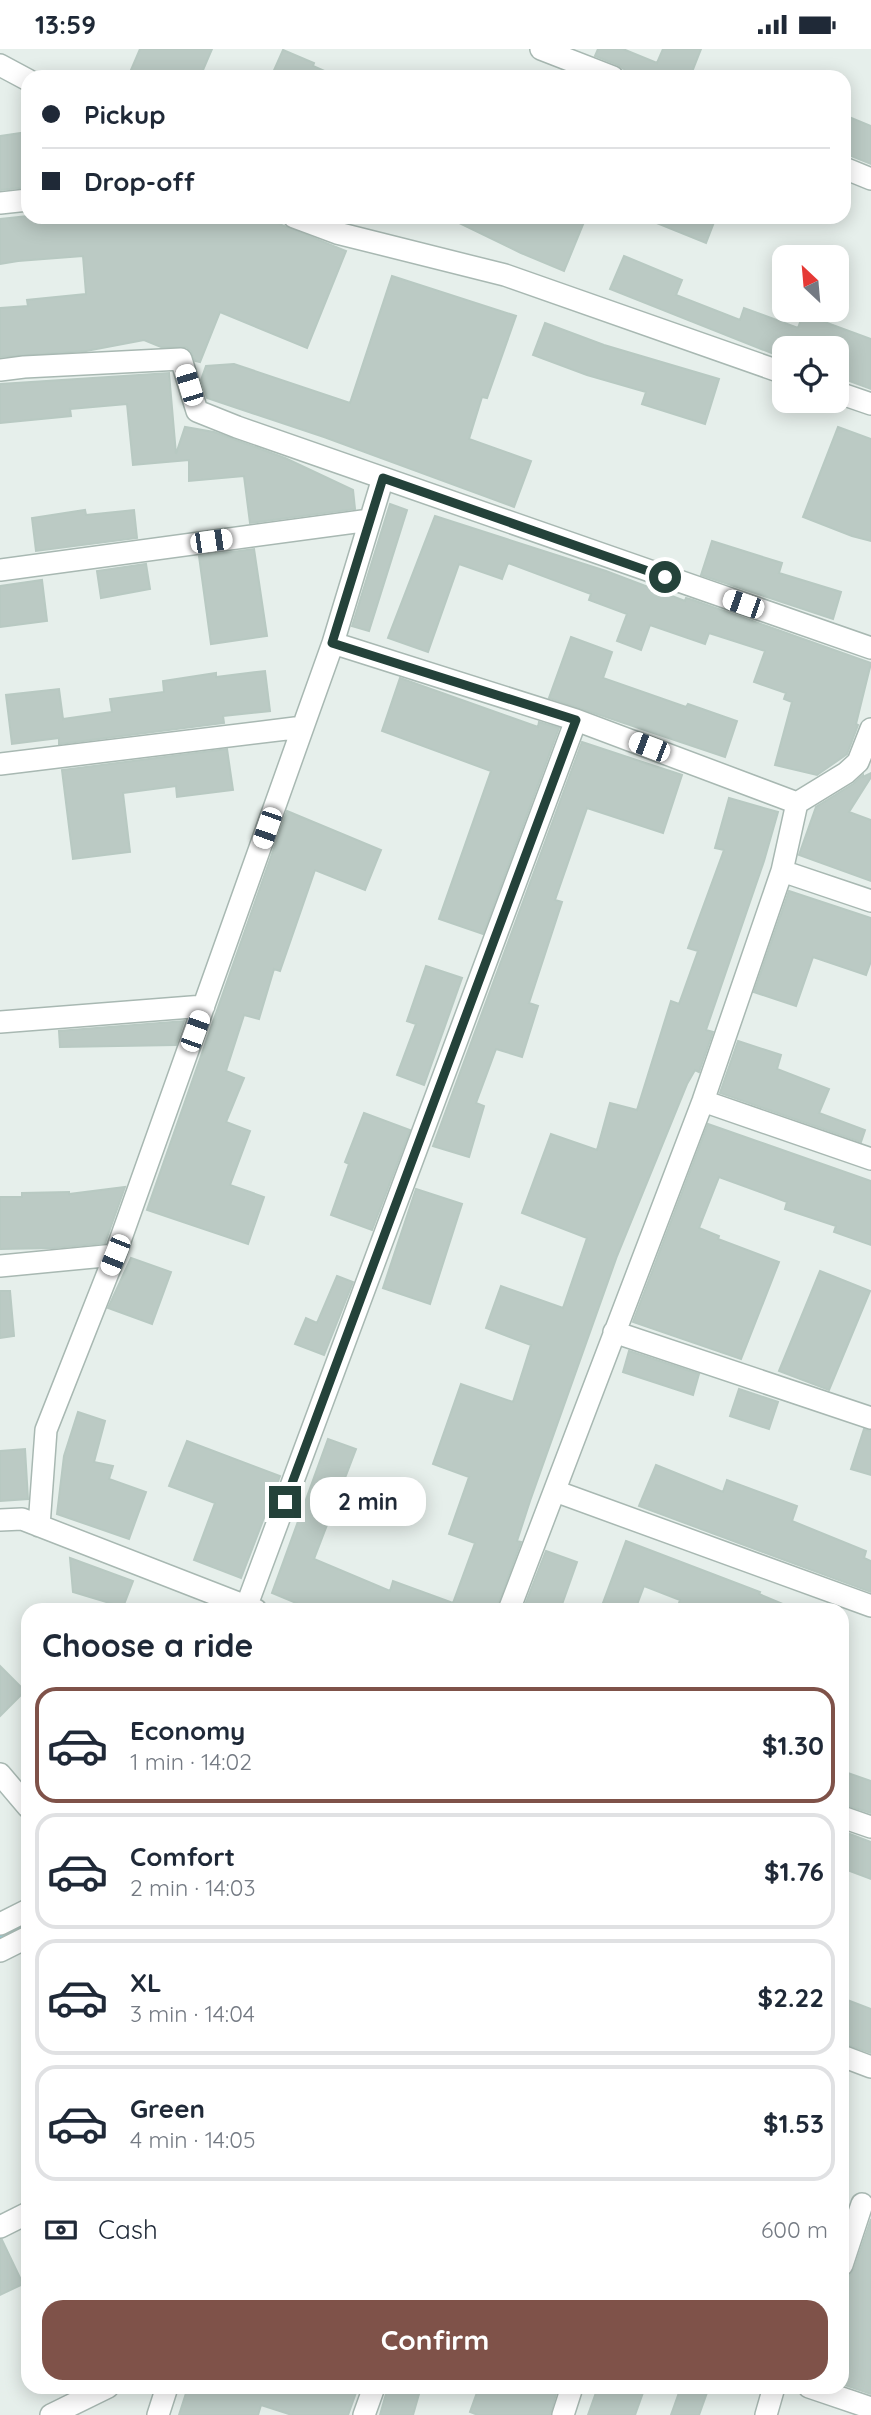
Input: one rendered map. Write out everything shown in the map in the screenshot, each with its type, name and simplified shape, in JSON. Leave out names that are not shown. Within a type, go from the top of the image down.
[{"type":"street","points":[[541,49],[594,70]]},
{"type":"street","points":[[0,65],[21,76]]},
{"type":"street","points":[[851,171],[871,179]]},
{"type":"street","points":[[0,203],[21,200]]},
{"type":"street","points":[[312,224],[337,233],[505,275],[772,369]]},
{"type":"street","points":[[0,370],[181,359],[197,411],[871,648]]},
{"type":"street","points":[[849,396],[871,404]]},
{"type":"street","points":[[39,1526],[46,1430],[115,1255],[303,727],[383,478]]},
{"type":"street","points":[[0,570],[370,520]]},
{"type":"street","points":[[332,643],[576,720],[797,803]]},
{"type":"street","points":[[251,1603],[576,720]]},
{"type":"street","points":[[0,764],[303,727]]},
{"type":"street","points":[[512,1603],[703,1101],[782,871],[797,803],[846,773],[858,762],[871,729]]},
{"type":"street","points":[[782,871],[871,901]]},
{"type":"street","points":[[0,1022],[204,1006]]},
{"type":"street","points":[[703,1101],[871,1159]]},
{"type":"street","points":[[0,1266],[115,1255]]},
{"type":"street","points":[[614,1332],[871,1418]]},
{"type":"street","points":[[555,1491],[871,1606]]},
{"type":"street","points":[[0,1520],[22,1519],[234,1603]]},
{"type":"street","points":[[0,1774],[21,1799]]},
{"type":"street","points":[[849,1819],[871,1827]]},
{"type":"street","points":[[0,1924],[21,1914]]},
{"type":"street","points":[[0,1951],[21,1940]]},
{"type":"street","points":[[849,2059],[871,2067]]},
{"type":"street","points":[[849,2244],[862,2204]]},
{"type":"street","points":[[0,2227],[21,2216]]},
{"type":"street","points":[[51,2415],[94,2394]]},
{"type":"street","points":[[158,2415],[165,2394]]},
{"type":"street","points":[[364,2415],[372,2394]]},
{"type":"street","points":[[563,2415],[570,2394]]},
{"type":"street","points":[[766,2415],[772,2394]]},
{"type":"street","points":[[830,2394],[871,2408]]},
{"type":"building","points":[[140,49],[212,49],[203,70],[131,70]]},
{"type":"building","points":[[598,49],[623,49],[657,63],[663,49],[701,49],[693,70],[624,70],[595,56]]},
{"type":"building","points":[[283,50],[314,63],[313,66],[322,70],[274,70]]},
{"type":"building","points":[[851,118],[871,126],[871,164],[851,156]]},
{"type":"building","points":[[21,133],[21,188],[0,190],[0,136]]},
{"type":"building","points":[[21,217],[21,224],[279,224],[346,251],[307,348],[220,312],[200,362],[195,361],[186,347],[161,347],[144,340],[86,351],[0,357],[0,308],[28,306],[27,300],[86,294],[83,256],[0,264],[0,219]]},
{"type":"building","points":[[461,224],[583,224],[564,271]]},
{"type":"building","points":[[659,224],[713,224],[706,243]]},
{"type":"building","points":[[624,256],[682,280],[676,295],[740,320],[744,308],[772,318],[772,322],[782,322],[798,328],[800,322],[825,322],[871,339],[871,389],[849,381],[849,336],[772,336],[772,353],[610,289]]},
{"type":"building","points":[[392,276],[516,316],[487,398],[482,397],[469,439],[531,461],[514,507],[324,437],[207,398],[201,380],[206,366],[234,364],[350,403]]},
{"type":"building","points":[[545,323],[604,345],[719,379],[705,424],[642,404],[646,392],[587,375],[533,355]]},
{"type":"building","points":[[169,373],[176,454],[185,427],[214,432],[285,458],[353,490],[355,509],[250,523],[244,476],[189,481],[189,460],[133,465],[127,404],[70,409],[71,416],[0,423],[0,384]]},
{"type":"building","points":[[838,427],[871,439],[871,541],[803,517]]},
{"type":"building","points":[[390,504],[407,510],[369,631],[352,626]]},
{"type":"building","points":[[85,510],[86,515],[134,510],[137,538],[36,551],[32,518]]},
{"type":"building","points":[[435,516],[606,571],[685,601],[686,598],[693,600],[871,663],[856,724],[858,725],[847,754],[817,775],[775,765],[792,702],[784,699],[786,693],[754,682],[765,651],[709,633],[705,644],[650,625],[641,650],[617,641],[627,614],[589,600],[591,594],[508,563],[502,579],[459,564],[428,652],[388,638]]},
{"type":"building","points":[[712,541],[782,563],[779,573],[841,592],[833,619],[701,575]]},
{"type":"building","points":[[254,549],[267,636],[211,644],[199,556]]},
{"type":"building","points":[[146,564],[150,589],[101,598],[97,571]]},
{"type":"building","points":[[42,580],[47,621],[0,627],[0,586]]},
{"type":"building","points":[[571,637],[612,652],[603,678],[686,707],[688,704],[737,721],[725,757],[549,698]]},
{"type":"building","points":[[265,671],[270,711],[223,716],[224,723],[59,744],[59,738],[12,744],[6,695],[59,689],[63,719],[112,712],[110,699],[164,692],[163,681],[216,673],[216,677]]},
{"type":"building","points":[[400,678],[538,727],[539,722],[559,728],[483,934],[439,919],[491,771],[382,731]]},
{"type":"building","points":[[582,742],[682,775],[663,833],[587,808],[555,900],[562,902],[529,1003],[538,1006],[522,1057],[496,1049],[476,1103],[484,1106],[469,1157],[433,1146]]},
{"type":"building","points":[[227,749],[233,790],[177,797],[176,786],[123,793],[130,852],[73,859],[62,770]]},
{"type":"building","points":[[871,773],[849,812],[871,820],[871,881],[799,855],[816,807],[863,775]]},
{"type":"building","points":[[729,798],[778,812],[706,1030],[713,1032],[699,1072],[695,1070],[687,1084],[617,1256],[530,1501],[517,1541],[521,1542],[499,1603],[453,1603],[475,1543],[449,1534],[469,1477],[433,1464],[461,1384],[513,1402],[531,1345],[486,1328],[501,1286],[563,1308],[587,1238],[522,1213],[551,1134],[597,1150],[610,1103],[637,1110],[671,1001],[679,1004],[698,951],[688,948],[724,850],[715,848]]},
{"type":"building","points":[[287,811],[381,850],[365,890],[315,870],[280,971],[274,969],[259,1019],[244,1015],[226,1071],[244,1078],[226,1122],[250,1131],[230,1185],[264,1197],[248,1244],[147,1210]]},
{"type":"building","points":[[789,891],[871,918],[871,961],[866,975],[813,957],[796,1006],[754,992]]},
{"type":"building","points":[[426,966],[462,978],[424,1085],[397,1075],[416,1024],[407,1021]]},
{"type":"building","points":[[184,1021],[176,1045],[60,1047],[59,1031]]},
{"type":"building","points":[[738,1041],[781,1055],[777,1069],[829,1089],[819,1113],[865,1130],[861,1142],[720,1093]]},
{"type":"building","points":[[364,1113],[410,1130],[372,1230],[331,1215],[349,1164],[345,1162]]},
{"type":"building","points":[[708,1124],[871,1181],[871,1245],[834,1232],[836,1226],[785,1209],[787,1202],[719,1177],[699,1228],[719,1236],[718,1239],[779,1262],[741,1359],[633,1322]]},
{"type":"building","points":[[125,1187],[105,1243],[0,1249],[0,1197],[22,1197],[22,1193],[69,1194]]},
{"type":"building","points":[[416,1189],[462,1204],[430,1304],[383,1288]]},
{"type":"building","points":[[131,1258],[171,1272],[152,1324],[108,1308]]},
{"type":"building","points":[[820,1271],[870,1291],[829,1390],[779,1371]]},
{"type":"building","points":[[337,1276],[353,1282],[324,1355],[295,1344],[306,1318],[317,1323]]},
{"type":"building","points":[[0,1291],[10,1291],[14,1336],[0,1338]]},
{"type":"building","points":[[629,1351],[699,1374],[693,1395],[623,1372]]},
{"type":"building","points":[[739,1389],[778,1402],[769,1429],[730,1416]]},
{"type":"building","points":[[78,1412],[105,1421],[94,1462],[113,1466],[109,1479],[146,1492],[129,1539],[57,1514],[64,1456]]},
{"type":"building","points":[[864,1429],[871,1431],[871,1475],[851,1469]]},
{"type":"building","points":[[328,1439],[356,1449],[314,1559],[390,1591],[393,1581],[453,1603],[296,1603],[272,1593]]},
{"type":"building","points":[[187,1441],[280,1476],[241,1578],[194,1560],[215,1503],[169,1486]]},
{"type":"building","points":[[25,1449],[28,1499],[0,1501],[0,1451]]},
{"type":"building","points":[[656,1465],[723,1492],[727,1480],[797,1506],[792,1521],[866,1551],[864,1558],[871,1561],[871,1592],[639,1506]]},
{"type":"building","points":[[626,1541],[760,1592],[759,1594],[780,1603],[679,1603],[680,1600],[644,1586],[638,1603],[603,1603]]},
{"type":"building","points":[[546,1551],[577,1562],[562,1603],[526,1603]]},
{"type":"building","points":[[70,1558],[133,1581],[125,1603],[110,1603],[73,1592]]},
{"type":"building","points":[[0,1666],[21,1687],[21,1695],[0,1716]]},
{"type":"building","points":[[849,1773],[871,1781],[871,1813],[849,1806]]},
{"type":"building","points":[[849,1834],[871,1842],[871,1879],[849,1871]]},
{"type":"building","points":[[849,2001],[871,2009],[871,2053],[849,2045]]},
{"type":"building","points":[[871,2219],[871,2394],[849,2386],[849,2276],[854,2269]]},
{"type":"building","points":[[0,2240],[2,2240],[21,2285],[0,2295]]},
{"type":"building","points":[[186,2394],[356,2394],[348,2415],[292,2415],[261,2405],[258,2415],[179,2415]]},
{"type":"building","points":[[386,2394],[419,2394],[413,2415],[380,2415]]},
{"type":"building","points":[[476,2394],[556,2394],[550,2415],[478,2415],[470,2412]]},
{"type":"building","points":[[596,2394],[642,2394],[635,2415],[588,2415]]},
{"type":"building","points":[[678,2394],[706,2394],[699,2415],[671,2415]]},
{"type":"waterway","points":[[0,1938],[21,1928]]},
{"type":"route","points":[[285,1502],[576,720],[332,643],[383,478],[665,577]]}]
